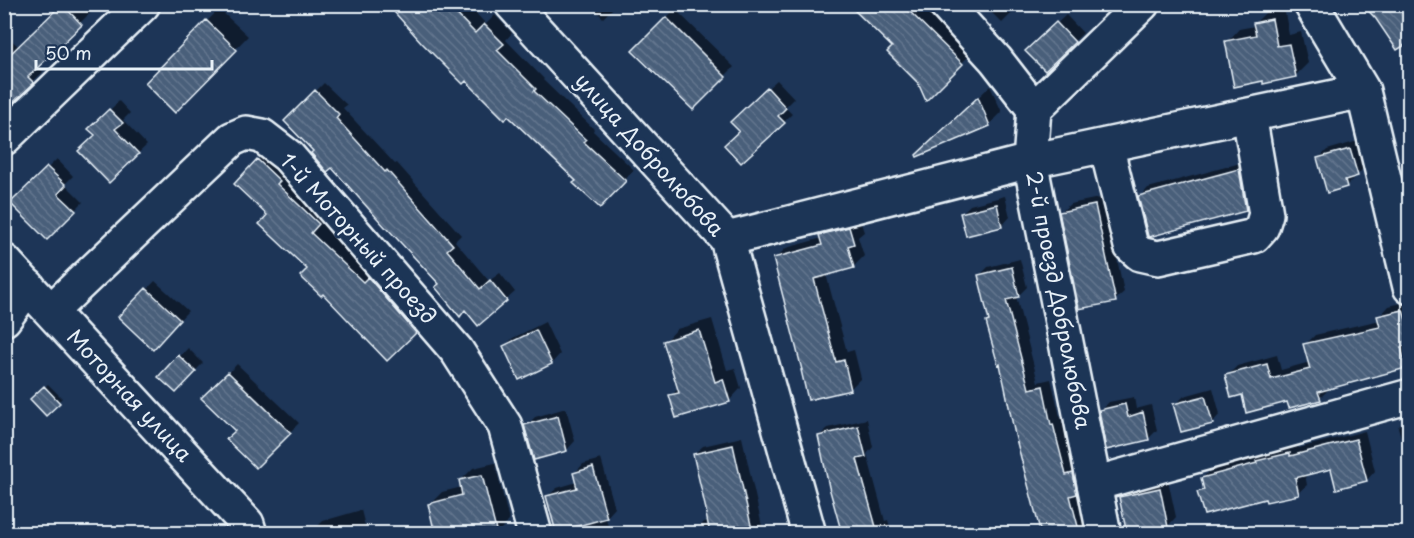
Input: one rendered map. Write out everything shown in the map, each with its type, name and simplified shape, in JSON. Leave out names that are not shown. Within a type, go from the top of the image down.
[{"type":"street","points":[[4,138],[143,4]]},
{"type":"street","name":"улица Добролюбова","points":[[512,4],[727,239],[809,534]]},
{"type":"street","points":[[945,4],[996,60],[1034,109],[1142,4]]},
{"type":"street","points":[[1311,4],[1363,91],[1410,287]]},
{"type":"street","points":[[727,239],[1030,161],[1363,91]]},
{"type":"street","name":"2-й проезд Добролюбова","points":[[1034,109],[1030,161],[1104,534]]},
{"type":"street","points":[[1106,145],[1131,246],[1140,254],[1158,258],[1254,236],[1262,226],[1266,214],[1249,115]]},
{"type":"street","name":"1-й Моторный проезд","points":[[51,311],[232,139],[246,133],[262,136],[288,156],[457,351],[505,426],[535,534]]},
{"type":"street","name":"Моторная улица","points":[[4,261],[247,524],[250,534]]},
{"type":"street","points":[[4,319],[28,286]]},
{"type":"street","points":[[1094,484],[1410,396]]},
{"type":"building","points":[[62,4],[82,25],[28,77],[34,83],[4,111],[4,60]]},
{"type":"building","points":[[387,4],[447,4],[475,33],[484,24],[504,44],[497,50],[536,89],[534,91],[626,181],[600,208],[573,183],[576,181],[508,116],[505,120],[466,81],[463,84]]},
{"type":"building","points":[[848,4],[902,4],[963,64],[926,101],[918,83],[887,52],[892,47]]},
{"type":"building","points":[[1362,4],[1410,4],[1410,42],[1397,50],[1376,19]]},
{"type":"building","points":[[666,17],[726,77],[693,110],[632,51]]},
{"type":"building","points":[[1272,19],[1277,46],[1289,44],[1296,77],[1234,87],[1225,41],[1256,35],[1253,23]]},
{"type":"building","points":[[206,20],[237,50],[175,113],[145,83]]},
{"type":"building","points":[[1056,22],[1075,42],[1045,71],[1025,51]]},
{"type":"building","points":[[767,87],[786,108],[778,116],[785,123],[741,163],[724,145],[739,131],[730,122]]},
{"type":"building","points":[[315,90],[339,114],[336,118],[385,172],[387,170],[453,245],[447,250],[480,289],[490,280],[507,301],[478,326],[465,310],[460,317],[435,287],[439,284],[332,168],[327,172],[311,153],[313,151],[284,121]]},
{"type":"building","points":[[978,97],[990,126],[917,157],[916,155]]},
{"type":"building","points":[[109,109],[123,123],[115,129],[139,154],[109,183],[78,151],[95,135],[88,129]]},
{"type":"building","points":[[1350,149],[1358,176],[1345,180],[1347,187],[1327,193],[1317,158]]},
{"type":"building","points":[[257,159],[280,181],[277,184],[319,224],[311,233],[363,282],[368,277],[416,333],[387,361],[323,294],[321,296],[300,276],[307,269],[259,224],[267,215],[234,184]]},
{"type":"building","points":[[47,167],[66,185],[58,194],[76,211],[47,240],[10,203]]},
{"type":"building","points":[[1239,169],[1246,211],[1148,236],[1138,196]]},
{"type":"building","points":[[997,204],[1002,227],[966,236],[960,213]]},
{"type":"building","points":[[1095,205],[1116,302],[1079,309],[1059,212]]},
{"type":"building","points":[[849,227],[854,244],[848,246],[854,268],[814,279],[836,362],[844,360],[851,390],[808,400],[773,258],[822,245],[819,235]]},
{"type":"building","points":[[1012,267],[1019,297],[1006,300],[1029,389],[1043,386],[1051,425],[1053,424],[1066,475],[1073,473],[1077,494],[1070,496],[1080,534],[1041,534],[1015,435],[1000,364],[998,365],[986,322],[989,321],[978,275]]},
{"type":"building","points":[[146,288],[180,320],[153,350],[118,317]]},
{"type":"building","points":[[1403,310],[1410,334],[1410,344],[1401,347],[1406,368],[1318,392],[1321,400],[1289,408],[1287,402],[1246,413],[1242,395],[1231,398],[1225,375],[1267,364],[1271,379],[1310,369],[1303,344],[1380,327],[1377,316]]},
{"type":"building","points":[[536,330],[552,364],[519,380],[503,346]]},
{"type":"building","points":[[699,330],[715,382],[723,379],[730,402],[676,418],[669,395],[679,393],[663,341]]},
{"type":"building","points":[[178,355],[196,372],[176,393],[158,377]]},
{"type":"building","points":[[228,372],[291,433],[256,468],[226,439],[235,431],[201,398]]},
{"type":"building","points":[[44,386],[60,403],[46,416],[30,399]]},
{"type":"building","points":[[1205,396],[1213,424],[1181,432],[1173,404]]},
{"type":"building","points":[[1125,404],[1128,417],[1143,412],[1149,440],[1106,450],[1099,410]]},
{"type":"building","points":[[558,416],[567,451],[534,460],[524,425]]},
{"type":"building","points":[[858,426],[866,457],[857,459],[878,534],[842,534],[818,436]]},
{"type":"building","points":[[1356,439],[1367,481],[1336,489],[1331,469],[1295,478],[1299,495],[1266,502],[1265,499],[1204,515],[1197,492],[1204,490],[1201,478],[1257,463],[1256,461],[1290,453],[1290,456]]},
{"type":"building","points":[[733,445],[753,534],[710,534],[693,454]]},
{"type":"building","points":[[593,467],[607,518],[556,532],[546,496],[577,488],[573,473]]},
{"type":"building","points":[[482,475],[497,534],[435,534],[428,504],[462,495],[459,480]]},
{"type":"building","points":[[1160,488],[1168,527],[1139,534],[1127,534],[1119,497]]}]
